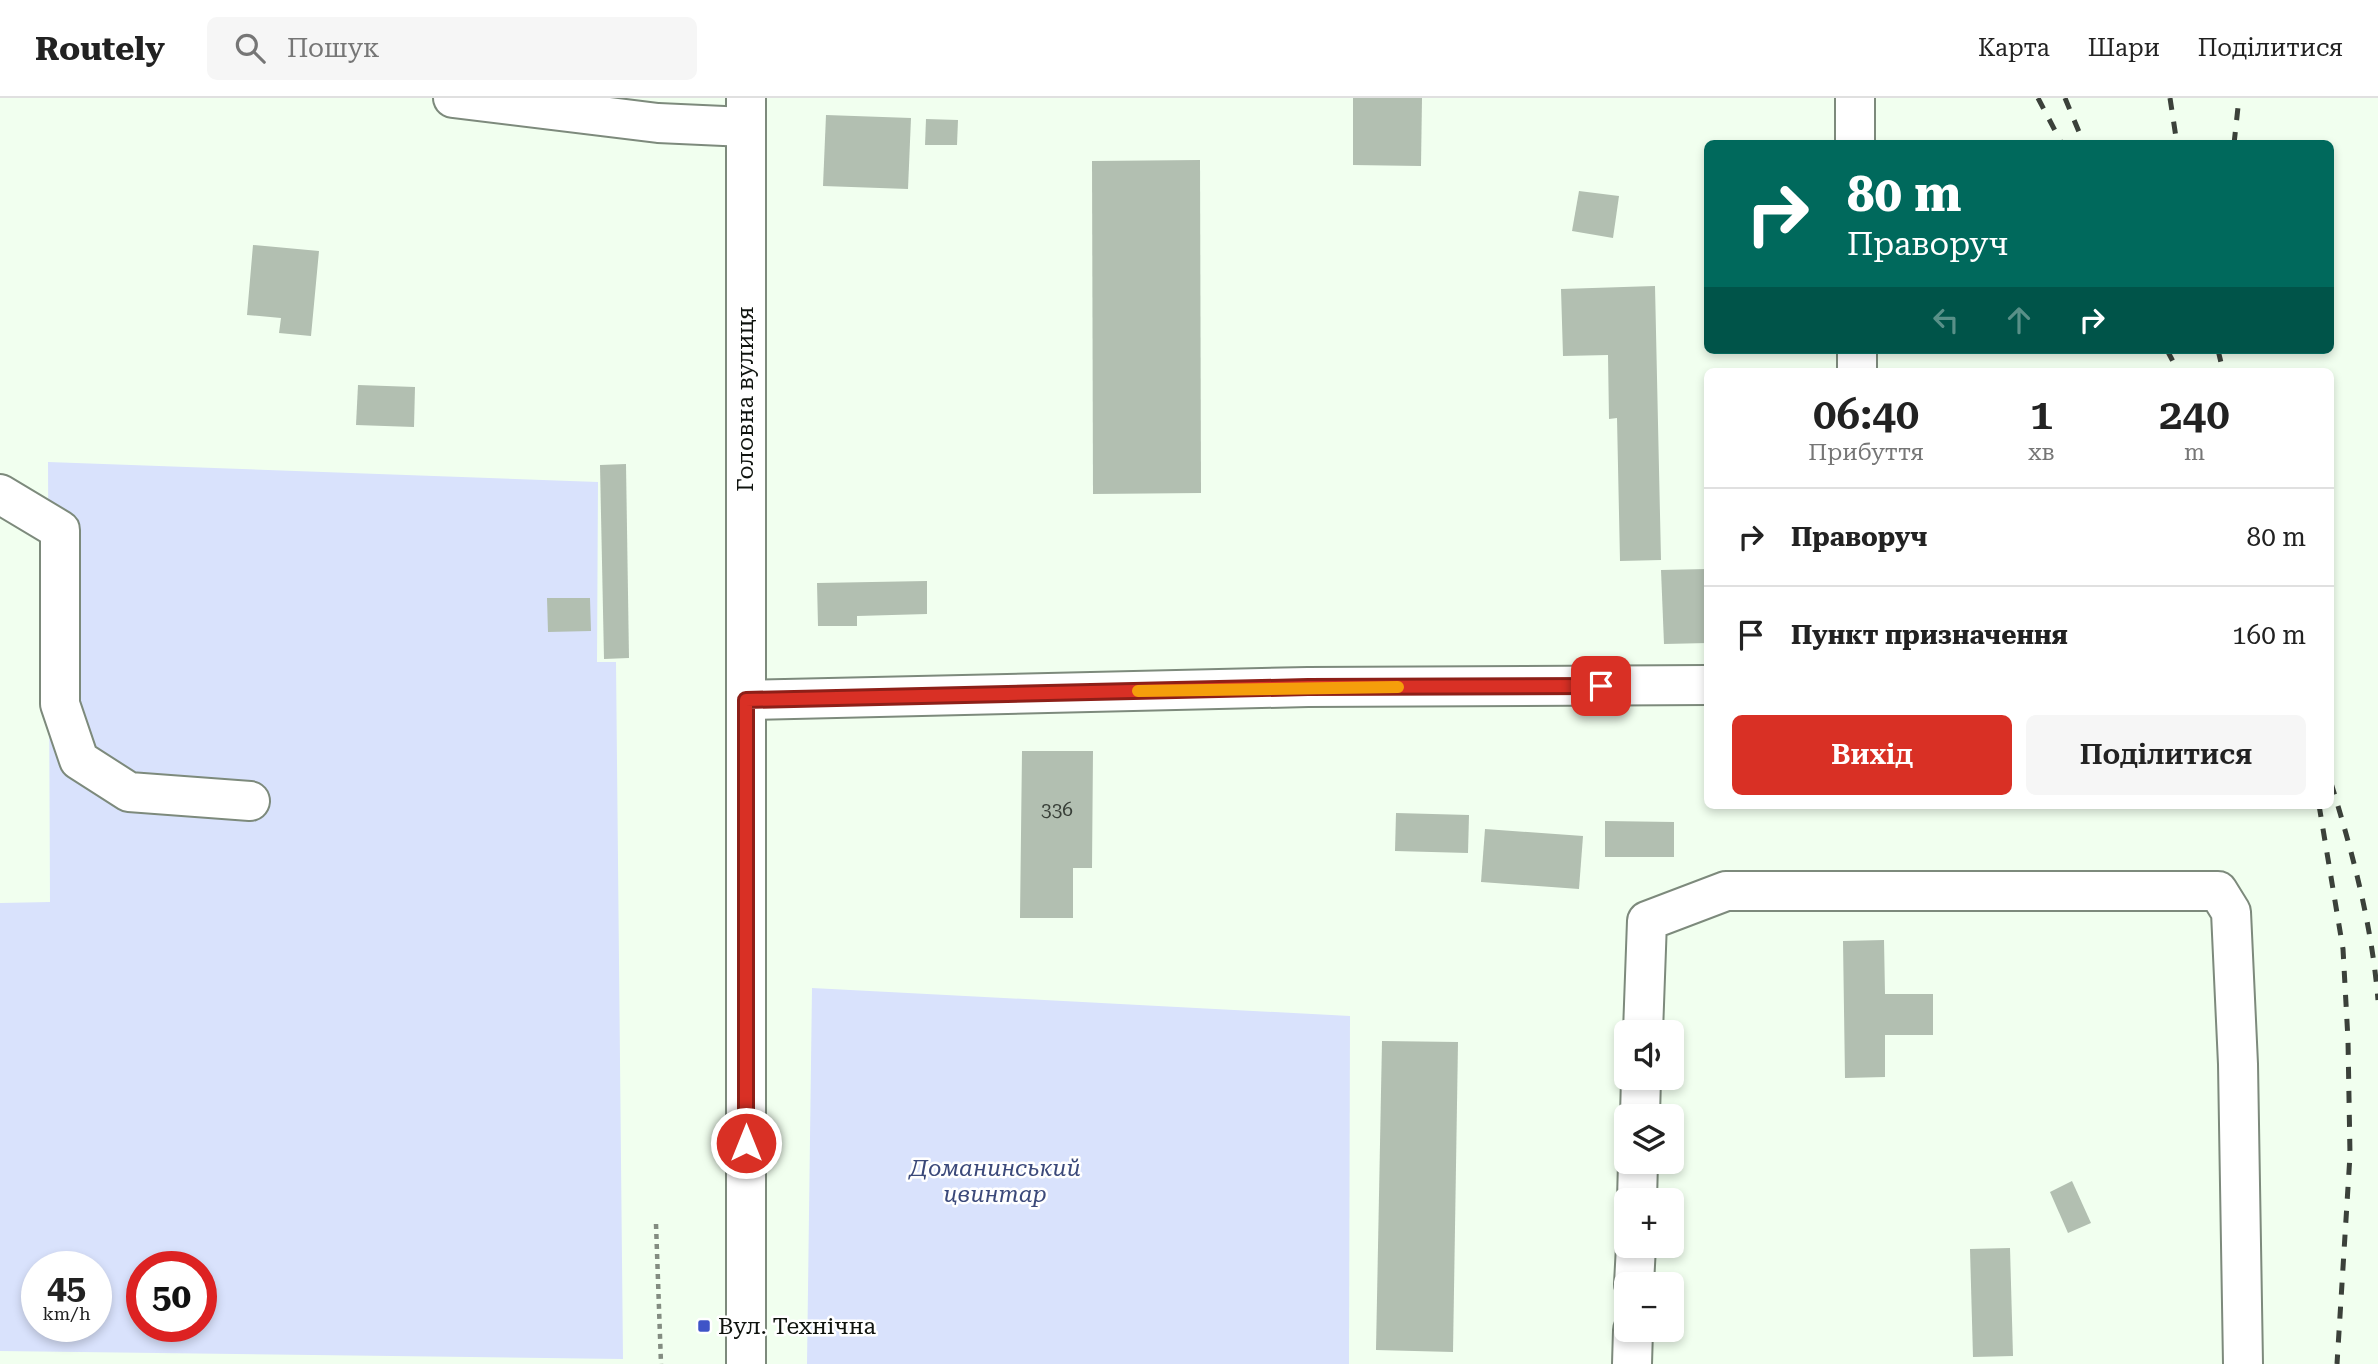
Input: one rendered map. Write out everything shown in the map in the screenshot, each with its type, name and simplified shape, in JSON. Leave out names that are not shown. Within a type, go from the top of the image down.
[{"type":"main road","points":[[453,98],[658,123],[748,105]]},
{"type":"main road","points":[[1855,98],[1855,140]]},
{"type":"main road","name":"Головна вулиця","points":[[746,1364],[748,105]]},
{"type":"main road","points":[[0,495],[60,530],[60,704],[79,760],[129,792],[250,801]]},
{"type":"main road","points":[[746,700],[1294,688],[1704,685]]},
{"type":"main road","points":[[1643,1020],[1647,920],[1726,891],[2218,891],[2231,912],[2238,1064],[2243,1364]]},
{"type":"main road","points":[[1632,1364],[1633,1342]]},
{"type":"path","points":[[656,1224],[661,1364]]},
{"type":"green space","points":[[48,462],[598,482],[597,662],[616,662],[623,1359],[0,1351],[0,903],[50,902]]},
{"type":"green space","name":"Доманинський цвинтар","points":[[812,988],[1350,1016],[1349,1364],[807,1364]]},
{"type":"building","points":[[1353,98],[1422,98],[1421,166],[1353,165]]},
{"type":"building","points":[[826,115],[911,118],[908,189],[823,186]]},
{"type":"building","points":[[926,119],[958,120],[957,145],[925,145]]},
{"type":"building","points":[[1200,160],[1201,493],[1093,494],[1092,161]]},
{"type":"building","points":[[1579,191],[1619,196],[1613,238],[1572,231]]},
{"type":"building","points":[[253,245],[319,251],[311,336],[279,333],[281,318],[247,315]]},
{"type":"building","points":[[1655,286],[1661,560],[1620,561],[1617,418],[1609,419],[1608,355],[1563,356],[1561,289]]},
{"type":"building","points":[[358,385],[415,387],[414,427],[356,425]]},
{"type":"building","points":[[626,464],[629,658],[604,659],[600,465]]},
{"type":"building","points":[[1704,569],[1704,643],[1664,644],[1661,570]]},
{"type":"building","points":[[927,581],[927,614],[857,616],[857,626],[818,626],[817,583]]},
{"type":"building","points":[[547,598],[590,598],[591,631],[548,632]]},
{"type":"building","points":[[1022,751],[1093,751],[1092,868],[1073,868],[1073,918],[1020,918]]},
{"type":"building","points":[[1396,813],[1469,815],[1468,853],[1395,851]]},
{"type":"building","points":[[1605,821],[1674,822],[1674,857],[1605,857]]},
{"type":"building","points":[[1485,829],[1583,836],[1579,889],[1481,882]]},
{"type":"building","points":[[1884,940],[1885,994],[1933,994],[1933,1035],[1885,1035],[1885,1077],[1845,1078],[1843,941]]},
{"type":"building","points":[[1382,1041],[1458,1042],[1453,1352],[1376,1350]]},
{"type":"building","points":[[2072,1181],[2091,1223],[2068,1233],[2050,1192]]},
{"type":"building","points":[[2010,1248],[2013,1356],[1973,1357],[1970,1249]]},
{"type":"railway","points":[[2038,98],[2060,140]]},
{"type":"railway","points":[[2065,98],[2082,140]]},
{"type":"railway","points":[[2170,98],[2176,140]]},
{"type":"railway","points":[[2234,140],[2239,98]]},
{"type":"railway","points":[[2169,354],[2176,368]]},
{"type":"railway","points":[[2219,354],[2222,368]]},
{"type":"railway","points":[[2334,793],[2360,890],[2378,1000]]},
{"type":"railway","points":[[2320,809],[2343,949],[2348,1040],[2350,1155],[2337,1364]]},
{"type":"slow traffic","points":[[1138,691],[1398,687]]},
{"type":"place","name":"Вул. Технічна","points":[[704,1326]]},
{"type":"route","points":[[746,1143],[746,700],[1308,687],[1601,686]]}]
